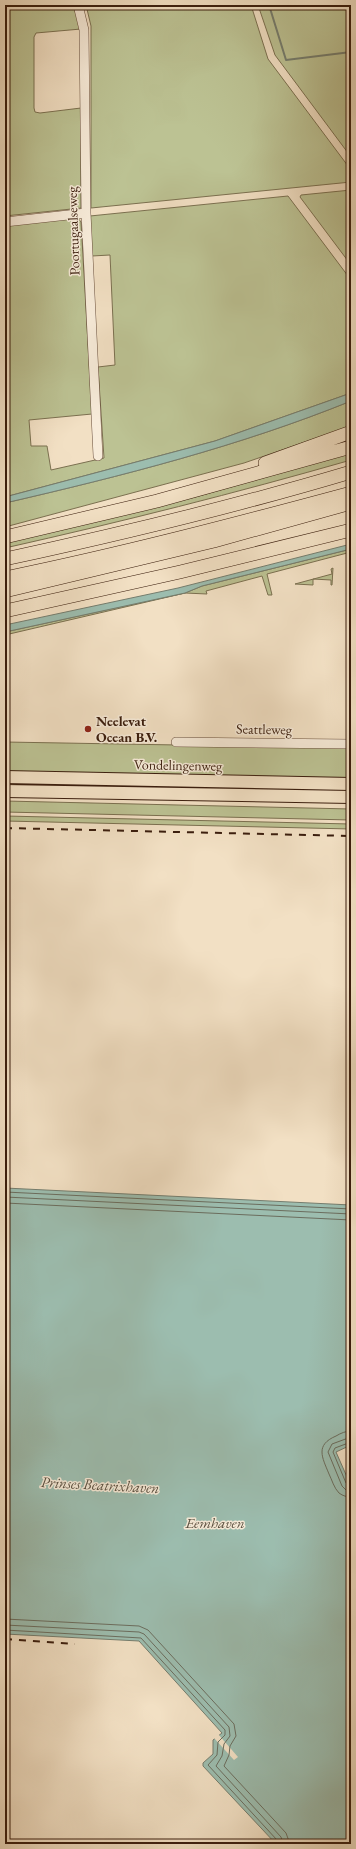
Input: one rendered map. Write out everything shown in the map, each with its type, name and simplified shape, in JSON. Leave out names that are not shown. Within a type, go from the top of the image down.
[{"type":"highway","points":[[157,501],[351,432]]},
{"type":"highway","points":[[5,537],[157,501],[351,446]]},
{"type":"highway","points":[[303,487],[351,469]]},
{"type":"highway","points":[[5,559],[74,544],[303,487],[351,472]]},
{"type":"highway","points":[[5,578],[97,559],[214,531],[351,493]]},
{"type":"highway","points":[[5,591],[214,541],[351,503]]},
{"type":"highway","points":[[5,611],[166,575],[351,530]]},
{"type":"main road","name":"Vondelingenweg","points":[[5,776],[351,784]]},
{"type":"main road","name":"Vondelingenweg","points":[[5,791],[351,797]]},
{"type":"street","name":"Poortugaalseweg","points":[[78,5],[84,30],[86,213],[98,456]]},
{"type":"street","points":[[5,222],[86,213]]},
{"type":"street","name":"Seattleweg","points":[[176,742],[351,744]]},
{"type":"green space","points":[[5,5],[73,5],[81,29],[36,33],[34,37],[34,108],[35,112],[40,113],[81,108],[81,208],[5,216]]},
{"type":"green space","points":[[86,5],[251,5],[268,59],[351,170],[351,182],[91,208],[91,26]]},
{"type":"green space","points":[[258,5],[351,5],[351,157],[275,55]]},
{"type":"green space","points":[[351,190],[351,265],[300,197],[301,195]]},
{"type":"green space","points":[[288,196],[351,280],[351,393],[215,441],[5,497],[5,225],[78,218],[81,222],[92,414],[29,420],[31,446],[47,446],[51,470],[104,458],[98,367],[115,365],[110,255],[92,256],[90,216]]},
{"type":"green space","points":[[351,401],[351,425],[340,430],[244,463],[5,527],[5,503],[180,459],[267,432]]},
{"type":"green space","points":[[351,453],[351,460],[265,484],[178,507],[5,548],[5,543],[195,497]]},
{"type":"green space","points":[[351,549],[351,552],[267,574],[272,595],[268,595],[262,576],[206,591],[207,594],[185,593],[202,586]]},
{"type":"green space","points":[[333,568],[332,585],[331,580],[313,579],[332,574],[331,569]]},
{"type":"green space","points":[[313,579],[313,585],[295,584]]},
{"type":"green space","points":[[185,593],[5,635],[5,632]]},
{"type":"green space","points":[[5,742],[351,748],[351,774],[349,774],[348,778],[5,772]]},
{"type":"green space","points":[[5,780],[351,788],[351,793],[5,786]]},
{"type":"green space","points":[[5,801],[351,809],[351,820],[5,812]]},
{"type":"green space","points":[[5,816],[351,824],[351,829],[5,821]]},
{"type":"water","points":[[351,393],[351,401],[224,446],[137,471],[5,503],[5,497],[215,441]]},
{"type":"water","points":[[351,544],[351,549],[202,586],[185,593],[5,632],[5,625],[178,588]]},
{"type":"water","name":"Eemhaven","points":[[5,1188],[351,1205],[351,1445],[336,1452],[351,1486],[351,1844],[276,1844],[203,1766],[203,1763],[213,1754],[213,1740],[222,1733],[139,1641],[5,1634]]},
{"type":"pier","points":[[218,1734],[238,1757],[234,1760],[214,1738]]},
{"type":"waterway","points":[[269,5],[286,60],[351,52]]},
{"type":"railway","points":[[5,828],[351,836]]},
{"type":"railway","points":[[5,1639],[75,1644]]},
{"type":"place","name":"Neelevat Ocean B.V.","points":[[88,729]]},
{"type":"water label","name":"Prinses Beatrixhaven","points":[[100,1485]]}]
